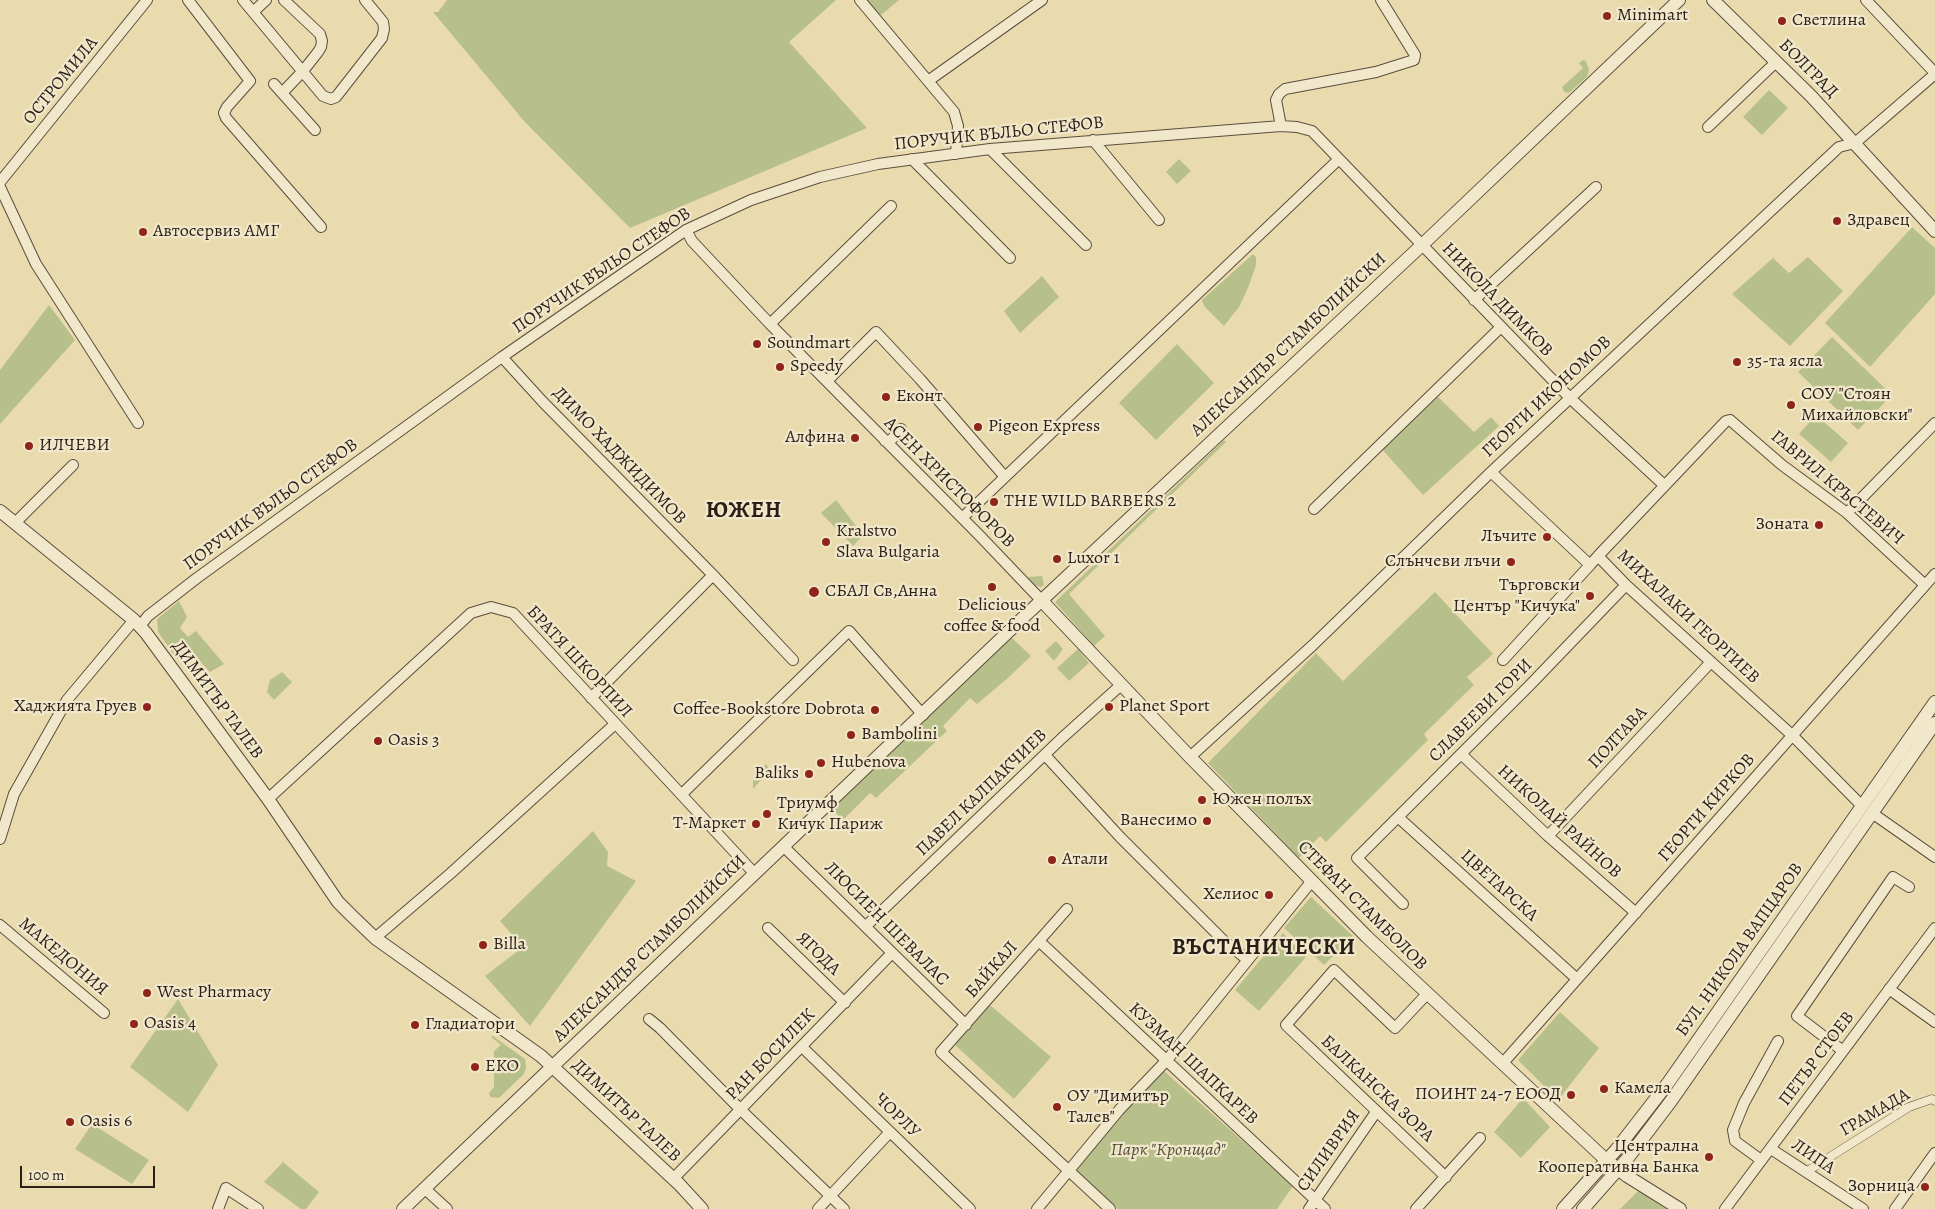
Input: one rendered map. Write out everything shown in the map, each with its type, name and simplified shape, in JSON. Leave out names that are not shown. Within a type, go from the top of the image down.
[{"type":"street","name":"ОСТРОМИЛА","points":[[0,182],[147,0]]},
{"type":"street","points":[[188,0],[250,81],[227,107],[224,113],[226,118],[321,227]]},
{"type":"street","points":[[244,0],[324,96],[331,99],[336,97],[382,38],[383,22],[364,0]]},
{"type":"street","points":[[253,12],[266,0]]},
{"type":"street","points":[[282,93],[303,71],[321,47],[322,41],[320,34],[284,0]]},
{"type":"street","points":[[860,0],[954,112],[958,126],[956,154]]},
{"type":"street","points":[[928,81],[1042,0]]},
{"type":"street","points":[[1281,126],[1276,100],[1285,89],[1376,72],[1414,60],[1415,55],[1381,0]]},
{"type":"street","name":"АЛЕКСАНДЪР СТАМБОЛИЙСКИ","points":[[403,1209],[754,873],[1225,427],[1422,245],[1679,0]]},
{"type":"street","name":"БОЛГРАД","points":[[1713,0],[1855,143],[1935,231]]},
{"type":"street","points":[[1866,0],[1935,74]]},
{"type":"street","points":[[1708,127],[1776,62]]},
{"type":"street","name":"ГЕОРГИ ИКОНОМОВ","points":[[1190,757],[1329,630],[1491,472],[1839,147],[1855,143],[1935,74]]},
{"type":"street","points":[[274,84],[315,130]]},
{"type":"street","name":"ПОРУЧИК ВЪЛЬО СТЕФОВ","points":[[137,623],[502,357],[686,230],[751,200],[820,177],[878,164],[990,149],[1281,126],[1297,127],[1312,131]]},
{"type":"street","name":"НИКОЛА ДИМКОВ","points":[[1312,131],[1500,328],[1570,398],[1664,485]]},
{"type":"street","points":[[1093,140],[1159,220]]},
{"type":"street","points":[[990,149],[1086,245]]},
{"type":"street","points":[[912,159],[1010,258]]},
{"type":"street","points":[[962,518],[1338,160]]},
{"type":"street","points":[[0,187],[36,264],[138,423]]},
{"type":"street","points":[[1474,300],[1596,187]]},
{"type":"street","points":[[770,324],[891,206]]},
{"type":"street","name":"АСЕН ХРИСТОФОРОВ","points":[[686,230],[692,241],[770,324],[1042,601]]},
{"type":"street","points":[[1314,509],[1500,328]]},
{"type":"street","points":[[827,381],[876,332],[1006,477]]},
{"type":"street","name":"ДИМО ХАДЖИДИМОВ","points":[[502,357],[542,401],[713,575],[793,660]]},
{"type":"street","name":"ГАВРИЛ КРЪСТЕВИЧ","points":[[1664,485],[1726,421],[1730,420],[1782,465],[1847,513],[1926,585]]},
{"type":"street","points":[[1847,513],[1935,423]]},
{"type":"street","points":[[885,441],[890,441],[901,429]]},
{"type":"street","points":[[16,524],[73,465]]},
{"type":"street","name":"МИХАЛАКИ ГЕОРГИЕВ","points":[[1491,472],[1590,566],[1598,556],[1626,585],[1793,736],[1867,809],[1935,857]]},
{"type":"street","points":[[1598,556],[1664,485]]},
{"type":"street","name":"ДИМИТЪР ТАЛЕВ","points":[[0,511],[137,623],[268,799],[338,902],[375,938],[552,1066],[673,1179],[702,1209]]},
{"type":"street","points":[[1503,660],[1590,566]]},
{"type":"street","name":"ГЕОРГИ КИРКОВ","points":[[1503,1064],[1935,574]]},
{"type":"street","points":[[591,698],[713,575]]},
{"type":"street","name":"СЛАВЕЕВИ ГОРИ","points":[[1403,904],[1357,858],[1576,639],[1626,585]]},
{"type":"street","name":"СТЕФАН СТАМБОЛОВ","points":[[1042,601],[1311,882],[1427,994],[1607,1161],[1680,1209]]},
{"type":"street","name":"БРАТЯ ШКОРПИЛ","points":[[268,799],[471,613],[491,607],[513,614],[754,873]]},
{"type":"street","points":[[0,839],[14,794],[67,700],[137,623]]},
{"type":"street","points":[[682,794],[849,631],[923,715]]},
{"type":"street","name":"ПОЛТАВА","points":[[1548,836],[1711,662]]},
{"type":"street","name":"ПАВЕЛ КАЛПАКЧИЕВ","points":[[866,926],[1121,685]]},
{"type":"street","name":"БУЛ. НИКОЛА ВАПЦАРОВ","points":[[1583,1209],[1618,1170],[1671,1101],[1867,809],[1935,702]]},
{"type":"street","name":"БУЛ. НИКОЛА ВАПЦАРОВ","points":[[1563,1209],[1607,1161],[1679,1068],[1867,809],[1935,723]]},
{"type":"street","points":[[375,938],[451,873],[615,724]]},
{"type":"street","name":"НИКОЛАЙ РАЙНОВ","points":[[1461,754],[1548,836],[1636,913]]},
{"type":"street","points":[[1045,755],[1120,837],[1224,941],[1248,960]]},
{"type":"street","name":"ЦВЕТАРСКА","points":[[1399,818],[1577,979]]},
{"type":"street","name":"ЛЮСИЕН ШЕВАЛАС","points":[[783,846],[966,1025]]},
{"type":"street","points":[[1843,1051],[1797,1016],[1893,877],[1909,887]]},
{"type":"street","points":[[1037,1209],[1120,1109],[1167,1060],[1311,882]]},
{"type":"street","name":"БАЙКАЛ","points":[[1067,909],[941,1052],[1069,1170]]},
{"type":"street","name":"МАКЕДОНИЯ","points":[[0,925],[104,1013]]},
{"type":"street","name":"ЯГОДА","points":[[768,928],[845,1003]]},
{"type":"street","name":"ПЕТЪР СТОЕВ","points":[[1725,1209],[1935,928]]},
{"type":"street","name":"КУЗМАН ШАПКАРЕВ","points":[[1039,941],[1326,1209]]},
{"type":"street","name":"РАН БОСИЛЕК","points":[[673,1179],[892,953]]},
{"type":"street","name":"БАЛКАНСКА ЗОРА","points":[[1427,994],[1395,1028],[1334,970],[1286,1025],[1446,1177]]},
{"type":"street","points":[[1889,989],[1935,1022]]},
{"type":"street","points":[[649,1019],[844,1209]]},
{"type":"street","points":[[1761,1160],[1735,1141],[1733,1130],[1744,1104],[1778,1041]]},
{"type":"street","name":"ЧОРЛУ","points":[[802,1046],[970,1209]]},
{"type":"street","name":"ГРАМАДА","points":[[1806,1172],[1909,1107],[1932,1099],[1935,1101]]},
{"type":"street","name":"СИЛИВРИЯ","points":[[1309,1209],[1376,1112]]},
{"type":"street","points":[[818,1209],[890,1132]]},
{"type":"street","points":[[1416,1209],[1480,1138]]},
{"type":"street","name":"ЛИПА","points":[[1771,1149],[1863,1209]]},
{"type":"street","points":[[1895,1209],[1935,1153]]},
{"type":"street","points":[[1069,1170],[1110,1209]]},
{"type":"street","points":[[218,1209],[226,1188],[258,1209]]},
{"type":"street","points":[[424,1188],[447,1209]]},
{"type":"green space","points":[[447,0],[836,0],[789,42],[867,128],[630,228],[524,121],[433,12],[438,12]]},
{"type":"green space","points":[[860,0],[899,0],[881,15]]},
{"type":"green space","points":[[1583,60],[1586,61],[1589,70],[1587,77],[1569,93],[1564,92],[1562,87],[1583,68],[1579,63]]},
{"type":"green space","points":[[1769,90],[1788,108],[1762,135],[1743,117]]},
{"type":"green space","points":[[1179,159],[1191,171],[1177,184],[1166,172]]},
{"type":"green space","points":[[1912,227],[1935,248],[1935,294],[1870,367],[1825,323]]},
{"type":"green space","points":[[1253,254],[1256,257],[1256,265],[1248,288],[1239,307],[1224,326],[1204,306],[1202,300]]},
{"type":"green space","points":[[1808,257],[1843,291],[1790,346],[1732,294],[1773,258],[1789,273]]},
{"type":"green space","points":[[1042,276],[1059,297],[1020,333],[1004,311]]},
{"type":"green space","points":[[49,305],[75,340],[0,424],[0,370]]},
{"type":"green space","points":[[1832,337],[1892,395],[1858,430],[1798,372]]},
{"type":"green space","points":[[1177,344],[1214,383],[1156,440],[1119,403]]},
{"type":"green space","points":[[1437,396],[1474,432],[1491,417],[1499,426],[1423,495],[1381,448]]},
{"type":"green space","points":[[1816,415],[1848,443],[1831,462],[1799,434]]},
{"type":"green space","points":[[1224,440],[1226,442],[1069,594],[1105,636],[1094,646],[1055,602]]},
{"type":"green space","points":[[836,500],[863,535],[853,546],[821,513]]},
{"type":"green space","points":[[1042,576],[1044,585],[1041,587],[1034,585],[1028,577]]},
{"type":"green space","points":[[1435,592],[1493,654],[1467,677],[1474,685],[1424,734],[1428,740],[1326,842],[1320,836],[1299,858],[1208,763],[1316,653],[1343,681]]},
{"type":"green space","points":[[179,601],[187,617],[180,628],[188,637],[196,631],[224,664],[210,672],[192,653],[177,659],[158,632],[157,619]]},
{"type":"green space","points":[[1011,637],[1031,656],[977,704],[970,698],[943,726],[947,731],[876,798],[870,793],[843,820],[830,807]]},
{"type":"green space","points":[[1056,641],[1063,649],[1054,661],[1045,651]]},
{"type":"green space","points":[[1078,649],[1089,663],[1069,681],[1057,668]]},
{"type":"green space","points":[[282,672],[292,682],[274,700],[267,692],[270,680]]},
{"type":"green space","points":[[766,764],[770,770],[753,789],[753,778]]},
{"type":"green space","points":[[593,831],[608,852],[607,866],[636,881],[530,1026],[485,976],[523,947],[500,921]]},
{"type":"green space","points":[[1311,897],[1353,936],[1324,965],[1284,928]]},
{"type":"green space","points":[[1283,933],[1306,957],[1259,1011],[1235,990]]},
{"type":"green space","points":[[178,999],[218,1065],[188,1112],[130,1067]]},
{"type":"green space","points":[[990,1005],[1051,1057],[1014,1099],[955,1045]]},
{"type":"green space","points":[[1560,1012],[1599,1048],[1558,1100],[1518,1060]]},
{"type":"green space","points":[[493,1036],[525,1059],[526,1067],[524,1074],[499,1098],[490,1097],[489,1093],[494,1087],[494,1051],[501,1045],[491,1037]]},
{"type":"green space","name":"Парк \"Кронщад\"","points":[[1163,1070],[1293,1186],[1277,1209],[1118,1209],[1074,1169]]},
{"type":"green space","points":[[1523,1098],[1550,1127],[1521,1158],[1494,1132]]},
{"type":"green space","points":[[92,1124],[149,1160],[132,1184],[75,1149]]},
{"type":"green space","points":[[283,1162],[319,1192],[306,1209],[301,1209],[264,1182]]},
{"type":"green space","points":[[1638,1191],[1672,1209],[1620,1209]]},
{"type":"place","name":"Minimart","points":[[1607,16]]},
{"type":"place","name":"Светлина","points":[[1782,21]]},
{"type":"place","name":"Здравец","points":[[1837,221]]},
{"type":"place","name":"Автосервиз АМГ","points":[[143,232]]},
{"type":"place","name":"Soundmart","points":[[757,344]]},
{"type":"place","name":"35-та ясла","points":[[1737,362]]},
{"type":"place","name":"Speedy","points":[[780,367]]},
{"type":"place","name":"Еконт","points":[[886,397]]},
{"type":"place","name":"СОУ \"Стоян Михайловски\"","points":[[1791,405]]},
{"type":"place","name":"Pigeon Express","points":[[978,427]]},
{"type":"place","name":"Алфина","points":[[855,438]]},
{"type":"place","name":"ИЛЧЕВИ","points":[[29,446]]},
{"type":"place","name":"THE WILD BARBERS 2","points":[[994,502]]},
{"type":"place","name":"Зоната","points":[[1819,525]]},
{"type":"place","name":"Лъчите","points":[[1547,537]]},
{"type":"place","name":"Kralstvo Slava Bulgaria","points":[[826,542]]},
{"type":"place","name":"Luxor 1","points":[[1057,559]]},
{"type":"place","name":"Слънчеви лъчи","points":[[1511,562]]},
{"type":"place","name":"Delicious coffee & food","points":[[992,587]]},
{"type":"place","name":"СБАЛ Св,Анна","points":[[814,592]]},
{"type":"place","name":"Търговски Център \"Кичука\"","points":[[1590,596]]},
{"type":"place","name":"Хаджията Груев","points":[[147,707]]},
{"type":"place","name":"Planet Sport","points":[[1109,707]]},
{"type":"place","name":"Coffee-Bookstore Dobrota","points":[[875,710]]},
{"type":"place","name":"Bambolini","points":[[851,735]]},
{"type":"place","name":"Oasis 3","points":[[378,741]]},
{"type":"place","name":"Hubenova","points":[[821,763]]},
{"type":"place","name":"Baliks","points":[[809,774]]},
{"type":"place","name":"Южен полъх","points":[[1202,800]]},
{"type":"place","name":"Триумф Кичук Париж","points":[[767,814]]},
{"type":"place","name":"Ванесимо","points":[[1207,821]]},
{"type":"place","name":"Т-Маркет","points":[[756,824]]},
{"type":"place","name":"Атали","points":[[1052,860]]},
{"type":"place","name":"Хелиос","points":[[1269,895]]},
{"type":"place","name":"Billa","points":[[483,945]]},
{"type":"place","name":"West Pharmacy","points":[[147,993]]},
{"type":"place","name":"Oasis 4","points":[[134,1024]]},
{"type":"place","name":"Гладиатори","points":[[415,1025]]},
{"type":"place","name":"EKO","points":[[475,1067]]},
{"type":"place","name":"Камела","points":[[1604,1089]]},
{"type":"place","name":"ПОИНТ 24-7 ЕООД","points":[[1571,1095]]},
{"type":"place","name":"ОУ \"Димитър Талев\"","points":[[1057,1107]]},
{"type":"place","name":"Oasis 6","points":[[70,1122]]},
{"type":"place","name":"Централна Кооперативна Банка","points":[[1709,1157]]},
{"type":"place","name":"Зорница","points":[[1925,1187]]},
{"type":"district","name":"ЮЖЕН","points":[[744,512]]},
{"type":"district","name":"ВЪСТАНИЧЕСКИ","points":[[1264,949]]}]
